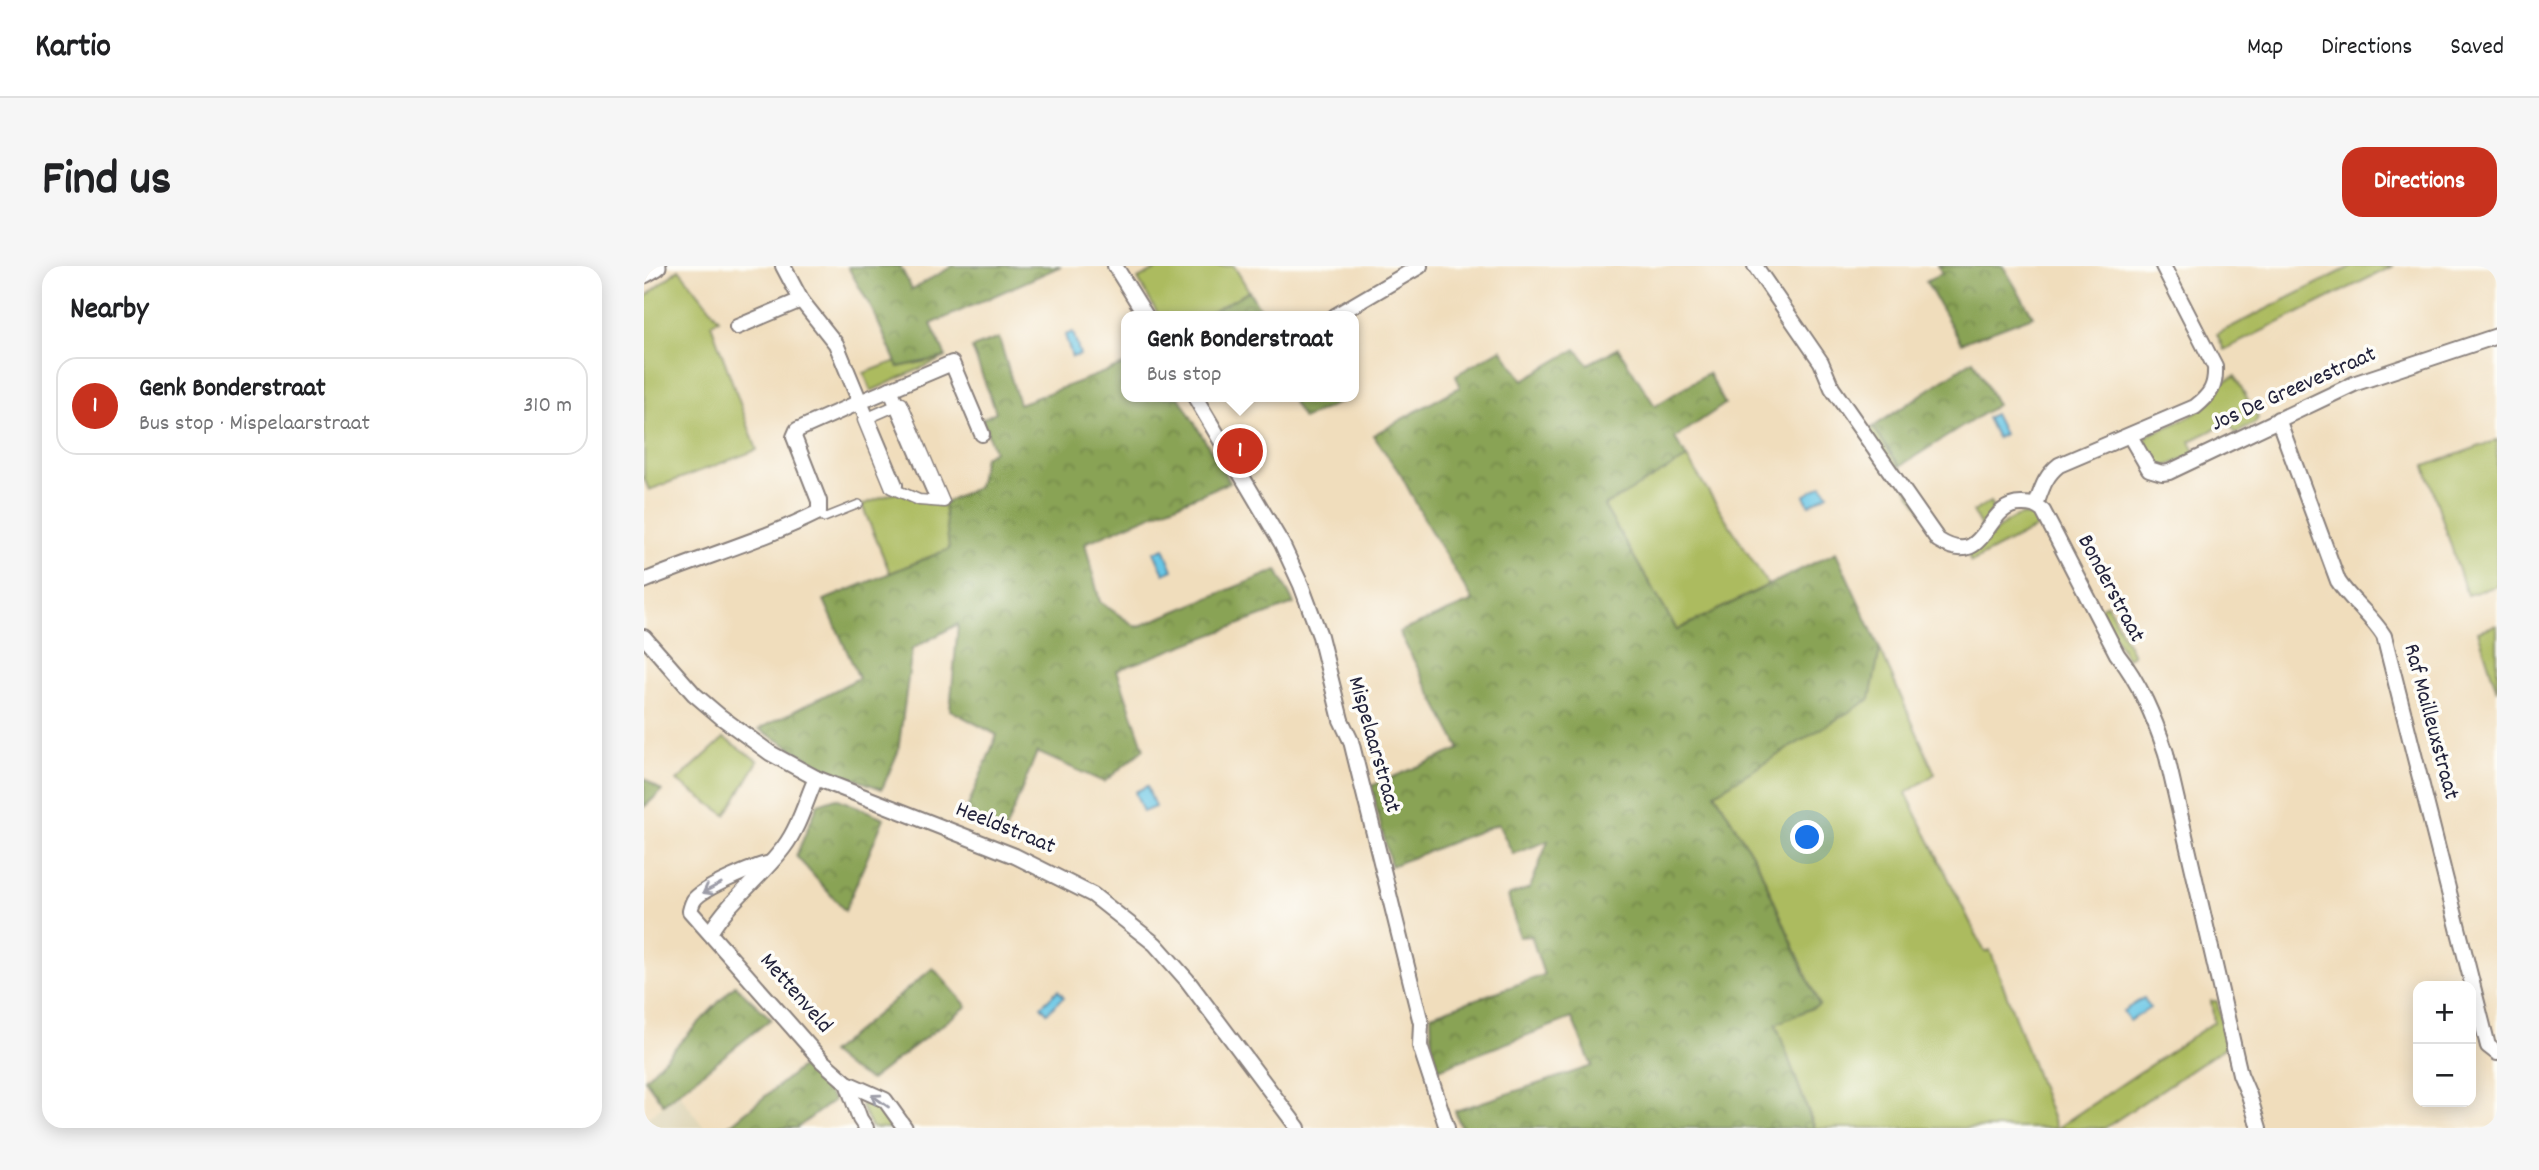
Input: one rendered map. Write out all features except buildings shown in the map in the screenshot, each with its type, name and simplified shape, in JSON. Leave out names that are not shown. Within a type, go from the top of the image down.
[{"type":"main road","points":[[644,273],[656,266]]},
{"type":"street","points":[[783,266],[802,300],[836,344],[895,485]]},
{"type":"street","points":[[1115,266],[1143,311]]},
{"type":"street","points":[[1344,311],[1420,266]]},
{"type":"street","points":[[1755,266],[1821,362],[1832,388],[1938,540],[1953,549],[1966,548],[1976,543],[1997,513],[2007,506],[2019,503],[2036,505],[2043,482],[2059,465],[2195,407],[2209,396],[2215,383],[2215,367],[2163,266]]},
{"type":"street","points":[[737,327],[802,300]]},
{"type":"street","name":"Jos De Greevestraat","points":[[2130,436],[2149,469],[2169,472],[2357,383],[2497,336]]},
{"type":"street","points":[[644,581],[819,512],[819,500],[794,437],[797,430],[860,401],[952,363],[982,434]]},
{"type":"street","points":[[890,389],[936,495]]},
{"type":"street","name":"Mispelaarstraat","points":[[1200,402],[1282,544],[1320,636],[1340,720],[1351,741],[1421,1023],[1420,1046],[1447,1128]]},
{"type":"street","points":[[902,403],[944,502],[919,500],[891,488],[863,420],[897,405],[902,403]]},
{"type":"street","name":"Raf Mailleuxstraat","points":[[2277,419],[2338,581],[2348,596],[2373,619],[2384,636],[2488,1046],[2497,1053]]},
{"type":"street","name":"Bonderstraat","points":[[2036,505],[2043,511],[2117,654],[2132,672],[2153,716],[2174,783],[2240,1074],[2259,1128]]},
{"type":"street","name":"Heeldstraat","points":[[644,637],[694,694],[720,717],[770,753],[816,778],[1015,856],[1093,895],[1155,944],[1179,971],[1298,1128]]},
{"type":"street","points":[[710,933],[722,913],[785,846],[816,778]]},
{"type":"street","name":"Mettenveld","points":[[770,863],[754,866],[695,898],[690,911],[822,1061],[847,1083],[885,1100],[905,1128]]},
{"type":"street","name":"Mettenveld","points":[[847,1083],[866,1128]]},
{"type":"lane","points":[[819,512],[824,518],[859,504]]},
{"type":"shaded area","points":[[679,1093],[704,1128],[644,1128],[644,1120]]},
{"type":"green space","points":[[900,266],[912,289],[953,266],[1061,266],[931,324],[946,357],[898,367],[874,313],[848,267]]},
{"type":"green space","points":[[1163,266],[1234,266],[1249,291],[1213,311],[1156,311],[1138,279]]},
{"type":"green space","points":[[1938,266],[2003,266],[2033,316],[1961,343],[1926,282],[1942,273]]},
{"type":"green space","points":[[2352,266],[2393,266],[2224,350],[2217,334]]},
{"type":"green space","points":[[679,269],[719,319],[711,324],[757,450],[649,490],[644,478],[644,298]]},
{"type":"green space","points":[[1249,291],[1261,311],[1213,311]]},
{"type":"green space","points":[[999,338],[1019,404],[1121,366],[1121,402],[1182,402],[1230,482],[1085,543],[1100,602],[1137,627],[1277,570],[1294,604],[1117,670],[1144,749],[1104,782],[1037,752],[1003,836],[962,821],[997,735],[950,710],[958,624],[912,649],[898,752],[882,789],[825,768],[759,729],[859,678],[824,600],[949,549],[944,503],[978,487],[984,457],[994,451],[982,419],[996,412],[972,348]]},
{"type":"green space","points":[[1618,348],[1655,406],[1708,373],[1725,404],[1675,438],[1687,458],[1604,506],[1677,630],[1836,552],[1880,649],[1870,699],[1715,793],[1758,864],[1819,1005],[1776,1024],[1814,1128],[1461,1128],[1455,1111],[1592,1066],[1572,1018],[1439,1069],[1432,1044],[1431,1015],[1544,975],[1531,936],[1519,937],[1508,896],[1530,888],[1548,841],[1513,854],[1498,824],[1391,866],[1371,786],[1460,749],[1399,632],[1473,601],[1401,475],[1373,435],[1460,387],[1456,375],[1501,349],[1523,380],[1576,349],[1588,364]]},
{"type":"green space","points":[[946,357],[871,391],[864,373],[896,361],[898,367]]},
{"type":"green space","points":[[1973,360],[1997,405],[1900,466],[1873,427]]},
{"type":"green space","points":[[2235,376],[2258,418],[2255,423],[2235,434],[2229,422],[2190,441],[2196,454],[2165,467],[2155,467],[2143,447],[2148,435],[2201,410],[2216,394],[2221,383]]},
{"type":"green space","points":[[1293,402],[1340,402],[1303,419]]},
{"type":"green space","points":[[1873,427],[1943,529],[1937,532],[1868,432]]},
{"type":"green space","points":[[2497,440],[2497,586],[2467,595],[2425,466]]},
{"type":"green space","points":[[1687,458],[1768,585],[1677,630],[1603,505]]},
{"type":"green space","points":[[899,491],[944,502],[950,549],[890,573],[862,505]]},
{"type":"green space","points":[[1990,502],[1993,509],[1982,528],[1973,512]]},
{"type":"green space","points":[[2024,515],[2033,517],[2044,526],[2039,526],[1971,562],[1967,553],[1982,544],[2008,521]]},
{"type":"green space","points":[[2107,604],[2133,655],[2127,658],[2099,609]]},
{"type":"green space","points":[[2497,625],[2497,691],[2478,631]]},
{"type":"green space","points":[[1880,649],[1935,774],[1906,793],[1985,952],[1990,950],[2056,1128],[1815,1128],[1775,1024],[1819,1004],[1758,864],[1715,793],[1869,699]]},
{"type":"green space","points":[[724,738],[758,761],[726,815],[677,781]]},
{"type":"green space","points":[[644,778],[662,791],[644,807]]},
{"type":"green space","points":[[836,798],[884,818],[845,911],[796,856],[818,804]]},
{"type":"green space","points":[[933,968],[967,1006],[870,1080],[830,1053]]},
{"type":"green space","points":[[735,985],[771,1019],[663,1104],[645,1079]]},
{"type":"green space","points":[[2211,1001],[2217,1001],[2227,1046],[2105,1128],[2057,1128],[2214,1022]]},
{"type":"green space","points":[[805,1064],[834,1100],[797,1128],[726,1128]]},
{"type":"green space","points":[[868,1100],[880,1105],[898,1128],[872,1128],[861,1106]]},
{"type":"water","points":[[1073,332],[1080,355],[1072,357],[1065,335]]},
{"type":"water","points":[[1994,414],[2004,434],[1997,438],[1987,418]]},
{"type":"water","points":[[1822,485],[1828,494],[1809,505],[1804,496]]},
{"type":"water","points":[[1164,548],[1173,570],[1164,574],[1154,552]]},
{"type":"water","points":[[1147,786],[1155,807],[1143,812],[1135,792]]},
{"type":"water","points":[[1058,990],[1064,997],[1047,1013],[1041,1006]]},
{"type":"water","points":[[2144,998],[2150,1008],[2130,1021],[2123,1011]]},
{"type":"place","name":"Genk Bonderstraat","points":[[1240,451]]}]
